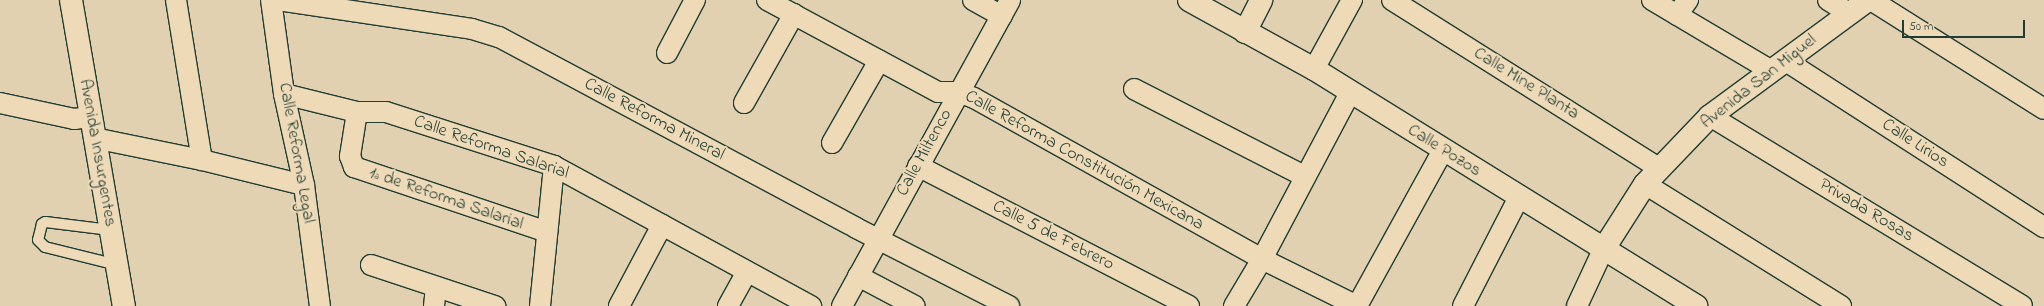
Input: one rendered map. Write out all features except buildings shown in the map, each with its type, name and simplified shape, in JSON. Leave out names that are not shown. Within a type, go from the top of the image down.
[{"type":"street","name":"Avenida Insurgentes","points":[[71,0],[124,306]]},
{"type":"street","points":[[176,0],[202,160]]},
{"type":"street","name":"Calle Reforma Legal","points":[[271,0],[284,94],[304,185],[320,306]]},
{"type":"street","name":"Calle Reforma Mineral","points":[[278,0],[472,29],[499,37],[1009,306]]},
{"type":"street","points":[[667,53],[695,0]]},
{"type":"street","name":"Calle Reforma Constitución Mexicana","points":[[767,0],[938,92],[959,92],[974,98],[1262,259],[1357,306]]},
{"type":"street","points":[[973,0],[1006,8]]},
{"type":"street","name":"Calle Pozos","points":[[1189,0],[1314,69],[1603,250],[1696,306]]},
{"type":"street","points":[[1245,32],[1261,0]]},
{"type":"street","points":[[1314,69],[1352,0]]},
{"type":"street","name":"Calle Mine Planta","points":[[1392,0],[1659,168]]},
{"type":"street","name":"Calle Lirios","points":[[1652,0],[1682,8],[2044,227]]},
{"type":"street","points":[[1828,0],[1849,13]]},
{"type":"street","name":"Avenida San Miguel","points":[[1603,250],[1645,184],[1710,116],[1868,0]]},
{"type":"street","points":[[1871,0],[2044,109]]},
{"type":"street","name":"Calle Miltenco","points":[[842,306],[1006,8]]},
{"type":"street","points":[[744,104],[794,14]]},
{"type":"street","points":[[832,143],[879,61]]},
{"type":"street","points":[[1134,89],[1304,176]]},
{"type":"street","points":[[1234,306],[1262,259],[1304,176],[1350,92]]},
{"type":"street","name":"Calle Reforma Salarial","points":[[284,94],[357,112],[386,112],[554,166],[812,306]]},
{"type":"street","points":[[0,103],[74,119],[91,117]]},
{"type":"street","name":"1ª de Reforma Salarial","points":[[357,112],[350,156],[354,167],[547,232]]},
{"type":"street","name":"Privada Rosas","points":[[1710,116],[2022,306]]},
{"type":"street","points":[[94,138],[202,160],[304,185]]},
{"type":"street","points":[[1357,306],[1443,150]]},
{"type":"street","points":[[540,306],[554,166]]},
{"type":"street","name":"Calle 5 de Febrero","points":[[918,166],[1189,306]]},
{"type":"street","points":[[1645,184],[1841,306]]},
{"type":"street","points":[[1463,306],[1519,197]]},
{"type":"street","points":[[619,306],[662,225]]},
{"type":"street","points":[[1577,306],[1603,250]]},
{"type":"street","points":[[370,265],[435,296],[494,306]]},
{"type":"street","points":[[728,306],[747,272]]},
{"type":"street","points":[[858,276],[916,306]]},
{"type":"lane","points":[[110,230],[45,222],[42,224],[38,240],[45,247],[116,265]]}]
